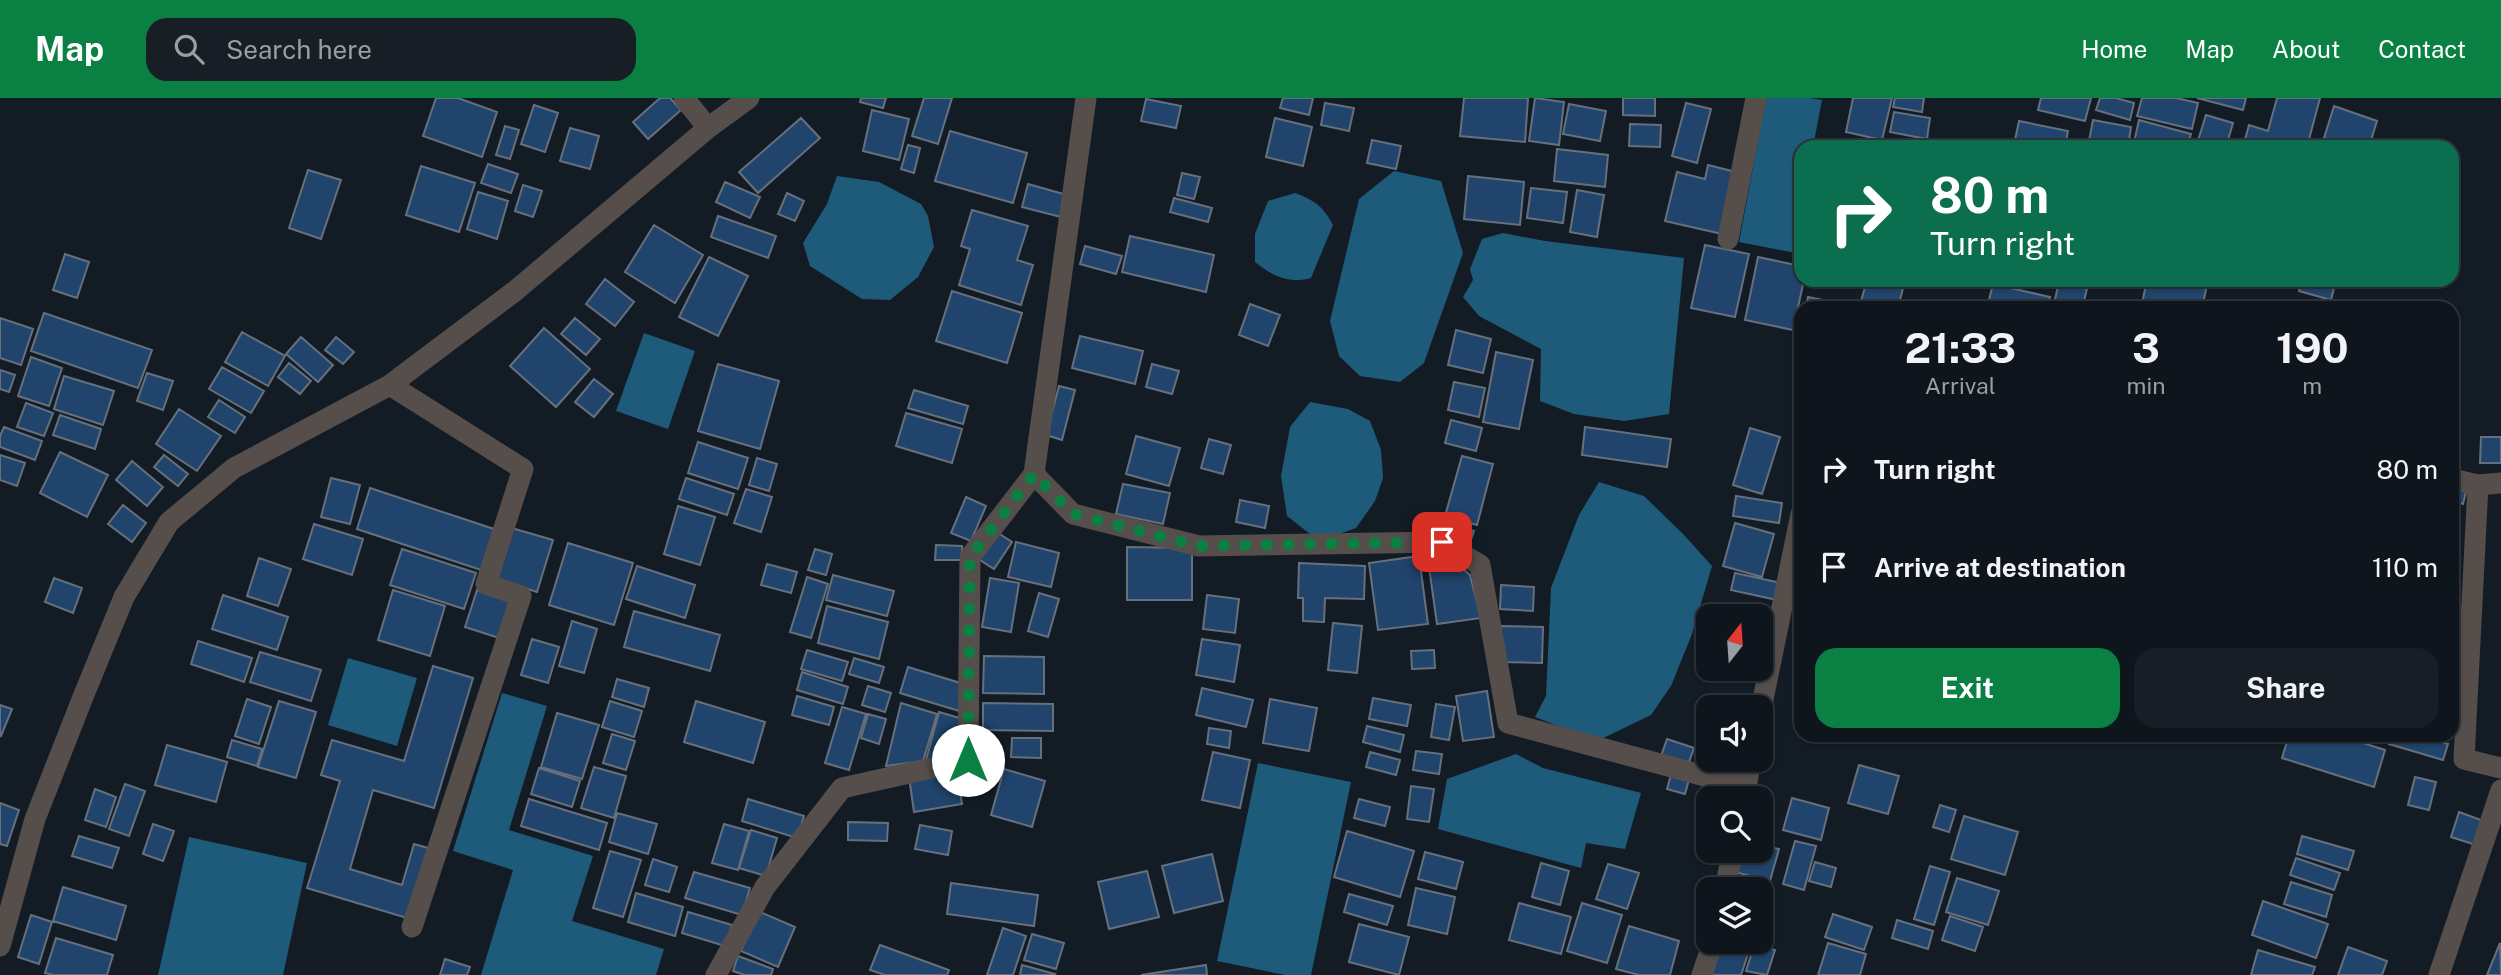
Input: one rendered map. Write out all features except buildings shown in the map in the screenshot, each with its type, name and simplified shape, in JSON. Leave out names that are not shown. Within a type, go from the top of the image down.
[{"type":"street","points":[[684,98],[708,128]]},
{"type":"street","points":[[0,946],[35,819],[83,697],[124,597],[169,522],[234,468],[390,385],[515,291],[708,128],[750,98]]},
{"type":"street","points":[[716,975],[765,887],[842,788],[968,760],[970,557],[1034,474],[1086,98]]},
{"type":"street","points":[[1728,239],[1756,98]]},
{"type":"street","points":[[390,385],[523,469],[486,584],[521,596],[412,927]]},
{"type":"street","points":[[1034,474],[1073,514],[1199,546],[1442,542],[1480,565],[1508,723],[1721,786]]},
{"type":"street","points":[[2459,481],[2478,485],[2501,483]]},
{"type":"street","points":[[2478,485],[2464,759],[2501,768]]},
{"type":"street","points":[[1764,695],[1794,548]]},
{"type":"street","points":[[2439,975],[2501,790]]},
{"type":"street","points":[[1702,975],[1709,954]]},
{"type":"water","points":[[1766,98],[1822,100],[1814,140],[1794,140],[1794,253],[1739,242]]},
{"type":"water","points":[[1394,171],[1441,181],[1463,253],[1424,363],[1400,382],[1360,376],[1339,356],[1330,321],[1359,199]]},
{"type":"water","points":[[837,176],[879,182],[921,204],[928,216],[934,247],[918,277],[890,300],[862,299],[810,266],[803,243],[827,204]]},
{"type":"water","points":[[1295,193],[1317,204],[1333,225],[1311,278],[1303,280],[1275,275],[1255,262],[1255,234],[1268,201]]},
{"type":"water","points":[[1503,233],[1545,241],[1684,258],[1669,414],[1624,421],[1574,414],[1540,401],[1541,349],[1479,316],[1463,297],[1473,280],[1470,269],[1482,239]]},
{"type":"water","points":[[644,333],[695,351],[668,429],[616,411]]},
{"type":"water","points":[[1310,402],[1348,409],[1370,421],[1381,450],[1383,478],[1375,501],[1356,528],[1336,535],[1314,537],[1287,516],[1281,476],[1290,427]]},
{"type":"water","points":[[1599,482],[1644,496],[1712,566],[1701,604],[1696,604],[1696,620],[1692,634],[1671,686],[1651,715],[1597,741],[1535,717],[1546,696],[1551,588],[1579,515]]},
{"type":"water","points":[[348,658],[417,678],[397,746],[328,725]]},
{"type":"water","points":[[502,693],[547,706],[509,830],[593,856],[572,921],[664,949],[656,975],[481,975],[513,870],[453,851]]},
{"type":"water","points":[[1516,754],[1543,768],[1641,793],[1625,849],[1586,843],[1581,868],[1438,829],[1447,779]]},
{"type":"water","points":[[1258,763],[1351,782],[1311,975],[1285,975],[1217,961]]},
{"type":"water","points":[[189,837],[307,863],[283,975],[158,975]]},
{"type":"route","points":[[968,760],[970,557],[1034,474],[1073,514],[1199,546],[1442,542]]}]
